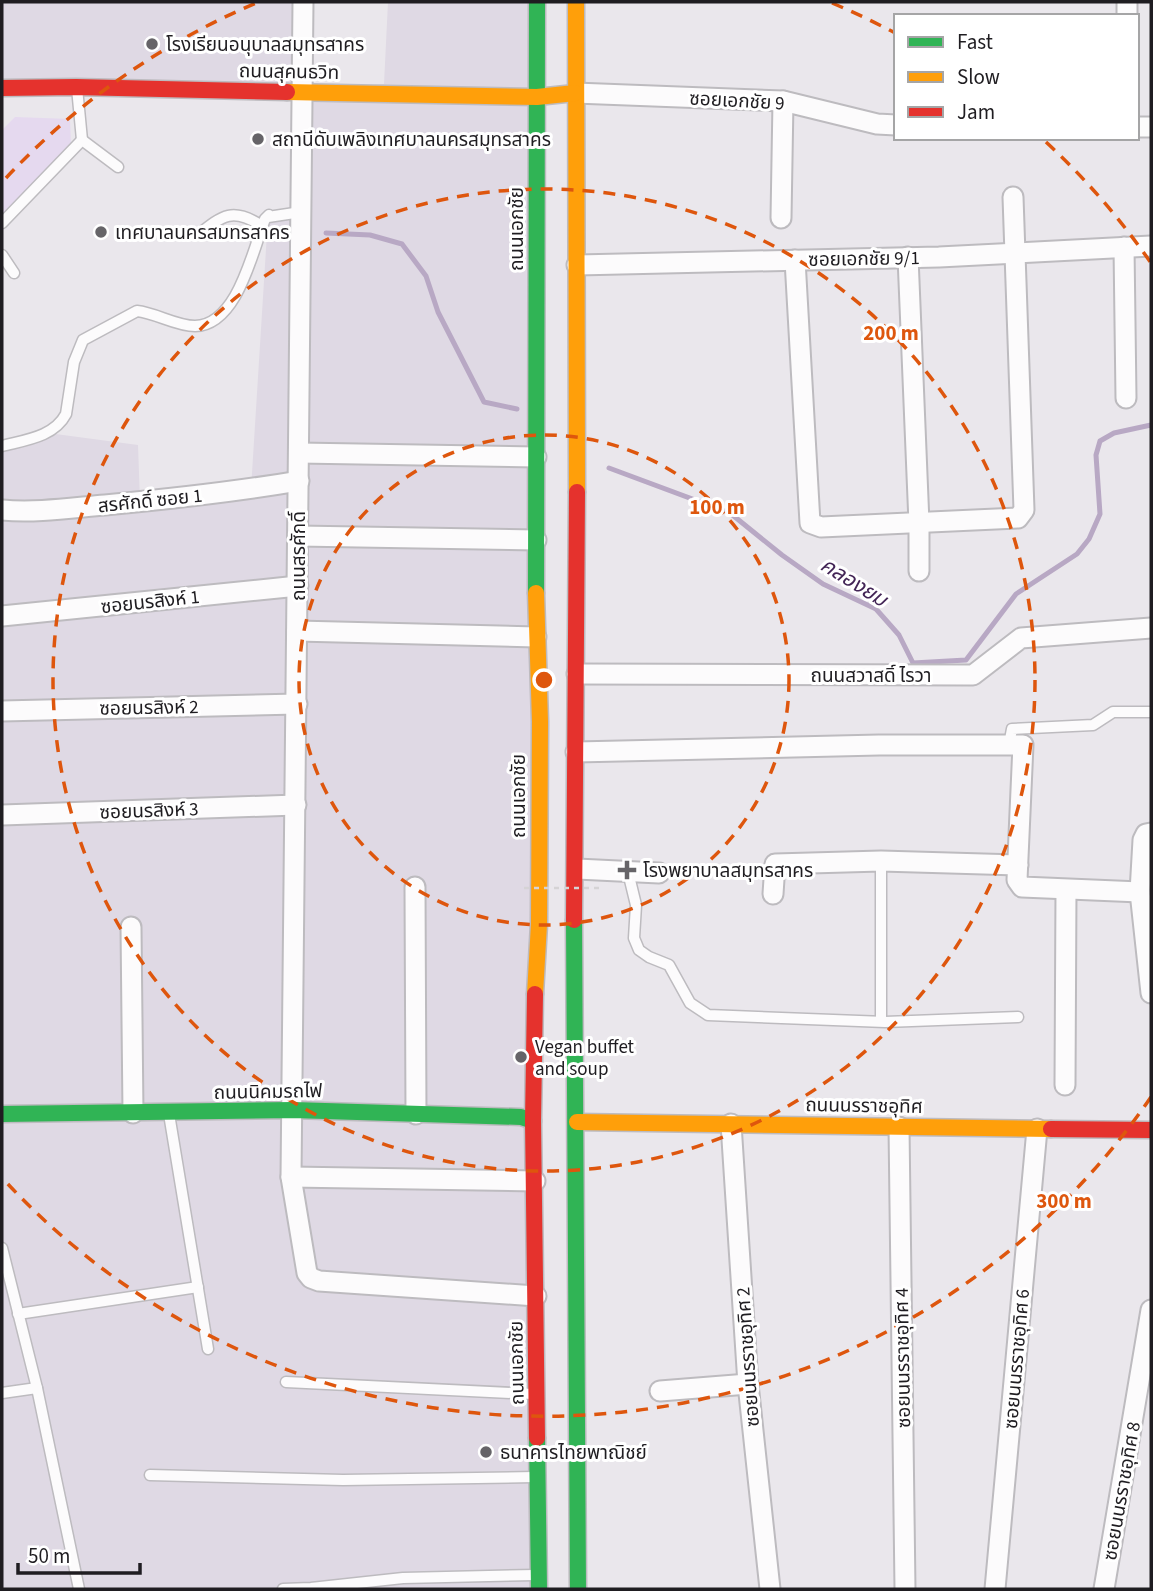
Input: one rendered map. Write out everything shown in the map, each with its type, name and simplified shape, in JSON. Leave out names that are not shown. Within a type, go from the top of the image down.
[{"type":"main road","name":"ถนนเอกชัย","points":[[537,2],[536,637],[540,722],[539,924],[535,978],[544,1122],[535,1181],[539,1582]]},
{"type":"main road","points":[[576,2],[578,674],[574,927],[578,1589]]},
{"type":"main road","name":"ถนนสุคนธวิท","points":[[2,88],[76,87],[537,97],[575,93]]},
{"type":"main road","name":"ถนนนิคมรถไฟ","points":[[2,1114],[169,1114],[293,1110],[520,1117],[544,1122],[577,1122]]},
{"type":"main road","name":"ถนนนรราชอุทิศ","points":[[577,1122],[1151,1130]]},
{"type":"street","name":"ถนนสรศักดิ์","points":[[303,2],[291,1177],[307,1273],[315,1280],[536,1296]]},
{"type":"street","name":"ซอยเอกชัย 9","points":[[575,93],[783,101],[877,124],[894,125]]},
{"type":"street","points":[[781,218],[783,101]]},
{"type":"street","points":[[795,260],[810,523],[821,527],[1018,518],[1024,510],[1013,197]]},
{"type":"street","name":"ซอยเอกชัย 9/1","points":[[577,265],[1017,254],[1151,246]]},
{"type":"street","points":[[1124,247],[1126,398]]},
{"type":"street","points":[[908,257],[919,571]]},
{"type":"street","points":[[299,453],[536,457]]},
{"type":"street","name":"สรศักดิ์ ซอย 1","points":[[2,510],[22,512],[140,502],[299,481]]},
{"type":"street","points":[[298,536],[536,540]]},
{"type":"street","name":"ซอยนรสิงห์ 1","points":[[2,616],[298,586]]},
{"type":"street","name":"ถนนสวาสดิ์ ไรวา","points":[[578,674],[973,675],[1021,638],[1151,628]]},
{"type":"street","points":[[297,631],[536,637]]},
{"type":"street","name":"ซอยนรสิงห์ 2","points":[[2,711],[297,704]]},
{"type":"street","points":[[576,752],[1023,745],[1017,880],[1022,887],[1140,892]]},
{"type":"street","name":"ซอยนรสิงห์ 3","points":[[2,815],[296,805]]},
{"type":"street","points":[[1151,833],[1146,834],[1143,840],[1140,892],[1151,993]]},
{"type":"street","points":[[772,894],[775,864],[881,861],[1018,864]]},
{"type":"street","points":[[577,869],[659,873]]},
{"type":"street","points":[[415,887],[416,1114]]},
{"type":"street","points":[[1065,1085],[1066,890]]},
{"type":"street","points":[[131,927],[133,1113]]},
{"type":"street","name":"ซอยนนรราชอุทิศ 2","points":[[731,1124],[748,1384],[770,1589]]},
{"type":"street","name":"ซอยนนรราชอุทิศ 4","points":[[899,1127],[905,1589]]},
{"type":"street","name":"ซอยนนรราชอุทิศ 6","points":[[995,1589],[1037,1129]]},
{"type":"street","points":[[291,1177],[535,1181]]},
{"type":"street","name":"ซอยนนรราชอุทิศ 8","points":[[1104,1589],[1151,1310]]},
{"type":"street","points":[[660,1391],[748,1384]]},
{"type":"lane","points":[[76,87],[82,140],[118,167]]},
{"type":"lane","points":[[2,223],[82,140]]},
{"type":"lane","points":[[2,446],[48,433],[58,426],[66,414],[78,350],[83,340],[137,311],[195,326],[209,321],[226,309],[246,274],[262,226],[269,215],[268,217],[301,212]]},
{"type":"lane","points":[[198,235],[224,215],[241,215],[262,226]]},
{"type":"lane","points":[[2,255],[14,272]]},
{"type":"lane","points":[[1009,745],[1012,729],[1093,724],[1113,712],[1151,712]]},
{"type":"lane","points":[[881,861],[881,1021]]},
{"type":"lane","points":[[628,872],[636,905],[634,938],[639,950],[669,965],[690,1003],[708,1015],[881,1021],[1018,1017]]},
{"type":"lane","points":[[169,1114],[208,1349]]},
{"type":"lane","points":[[2,1248],[37,1388],[79,1589]]},
{"type":"lane","points":[[18,1314],[198,1287]]},
{"type":"lane","points":[[286,1381],[537,1394]]},
{"type":"lane","points":[[2,1393],[37,1388]]},
{"type":"lane","points":[[150,1475],[343,1480],[538,1477]]},
{"type":"lane","points":[[284,1589],[403,1578],[539,1582]]},
{"type":"path","points":[[524,888],[602,888]]},
{"type":"shaded area","points":[[2,2],[303,2],[302,91],[384,84],[388,2],[537,2],[539,1589],[2,1589],[2,448],[48,433],[138,445],[140,501],[251,489],[268,217],[301,211],[302,93],[2,88]]},
{"type":"shaded area","points":[[15,117],[70,119],[71,147],[2,219],[2,130]]},
{"type":"waterway","name":"คลองยม","points":[[326,233],[370,235],[402,244],[426,276],[438,312],[484,402],[517,409]]},
{"type":"waterway","name":"คลองยม","points":[[609,468],[730,513],[823,584],[876,609],[899,635],[913,663],[966,660],[1016,594],[1077,554],[1089,539],[1100,514],[1096,455],[1100,441],[1114,433],[1151,425]]},
{"type":"traffic: fast","points":[[536,593],[537,2]]},
{"type":"traffic: fast","points":[[574,920],[578,1589]]},
{"type":"traffic: fast","points":[[2,1114],[293,1110],[521,1117],[533,1121]]},
{"type":"traffic: fast","points":[[537,1438],[539,1589]]},
{"type":"traffic: slow","points":[[576,2],[577,492]]},
{"type":"traffic: slow","points":[[287,92],[537,97],[575,93]]},
{"type":"traffic: slow","points":[[535,994],[539,924],[540,722],[536,593]]},
{"type":"traffic: slow","points":[[577,1122],[1051,1129]]},
{"type":"traffic: jam","points":[[2,88],[287,92]]},
{"type":"traffic: jam","points":[[574,920],[577,492]]},
{"type":"traffic: jam","points":[[535,994],[533,1121],[537,1438]]},
{"type":"traffic: jam","points":[[1051,1129],[1151,1130]]},
{"type":"place","name":"โรงเรียนอนุบาลสมุทรสาคร","points":[[152,44]]},
{"type":"place","name":"สถานีดับเพลิงเทศบาลนครสมุทรสาคร","points":[[258,139]]},
{"type":"place","name":"เทศบาลนครสมทรสาคร","points":[[101,232]]},
{"type":"place","name":"โรงพยาบาลสมุทรสาคร","points":[[627,870]]},
{"type":"place","name":"Vegan buffet and soup","points":[[521,1057]]},
{"type":"place","name":"ธนาคารไทยพาณิชย์","points":[[486,1452]]}]
